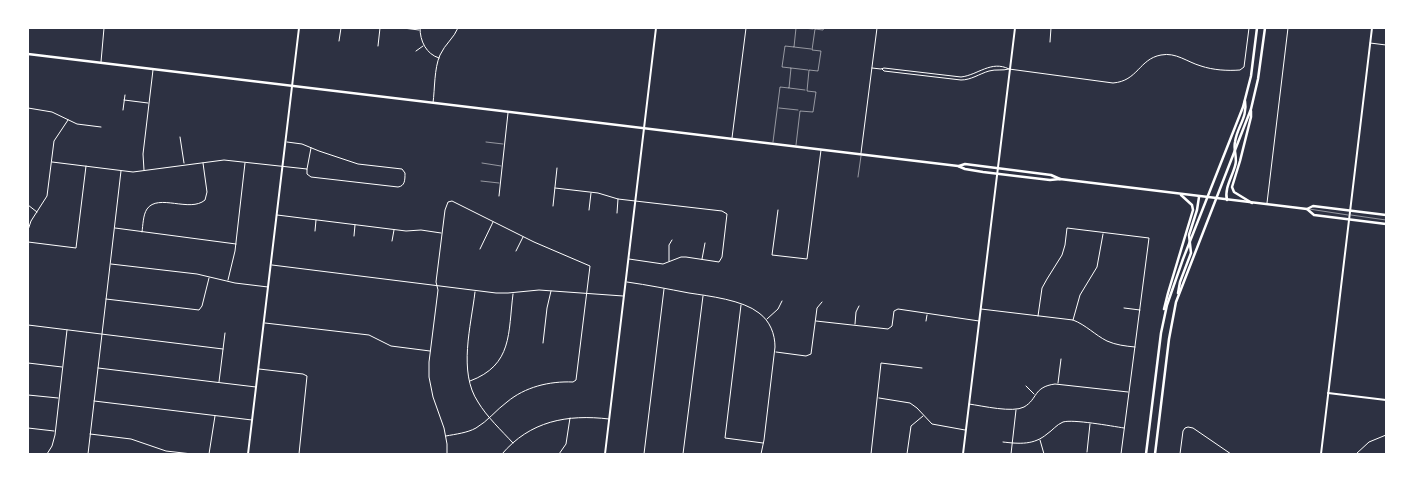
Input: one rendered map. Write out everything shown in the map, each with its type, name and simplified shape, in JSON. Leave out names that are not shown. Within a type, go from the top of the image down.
[{"type":"main road","points":[[1162,327],[1170,295],[1240,115],[1251,76],[1257,28]]},
{"type":"main road","points":[[1178,297],[1251,109],[1258,79],[1265,28]]},
{"type":"main road","points":[[28,54],[958,166],[965,169],[997,174],[1307,209],[1314,215],[1386,224]]},
{"type":"main road","points":[[1227,200],[1227,190],[1236,163],[1235,140],[1247,109],[1245,99]]},
{"type":"main road","points":[[1251,109],[1251,117],[1232,187],[1234,192],[1252,203]]},
{"type":"main road","points":[[958,166],[965,164],[1051,175],[1060,180]]},
{"type":"main road","points":[[1146,454],[1167,297],[1193,210],[1192,205],[1182,194]]},
{"type":"main road","points":[[1155,454],[1169,339],[1179,285],[1191,253],[1189,232],[1197,210],[1199,197]]},
{"type":"main road","points":[[1307,209],[1313,206],[1386,215]]},
{"type":"street","points":[[101,63],[104,28]]},
{"type":"street","points":[[248,454],[299,28]]},
{"type":"street","points":[[339,41],[341,28]]},
{"type":"street","points":[[378,46],[380,28]]},
{"type":"street","points":[[403,28],[420,29],[421,40],[424,46],[434,56],[439,58]]},
{"type":"street","points":[[433,103],[439,58],[458,28]]},
{"type":"street","points":[[605,454],[656,28]]},
{"type":"street","points":[[732,139],[746,28]]},
{"type":"street","points":[[861,154],[877,28]]},
{"type":"street","points":[[963,454],[1015,28]]},
{"type":"street","points":[[1050,42],[1051,28]]},
{"type":"street","points":[[872,68],[960,80],[970,79],[990,71],[1010,70],[1116,83],[1130,78],[1150,58],[1168,54],[1180,56],[1201,66],[1233,71],[1240,70],[1244,66],[1249,28]]},
{"type":"street","points":[[1267,204],[1288,28]]},
{"type":"street","points":[[1321,454],[1372,28]]},
{"type":"street","points":[[1370,44],[1386,45]]},
{"type":"street","points":[[416,51],[424,46]]},
{"type":"street","points":[[144,170],[143,157],[153,69]]},
{"type":"street","points":[[123,110],[125,95]]},
{"type":"street","points":[[124,100],[149,103]]},
{"type":"street","points":[[28,108],[52,112],[77,124],[101,127]]},
{"type":"street","points":[[499,196],[508,112]]},
{"type":"street","points":[[28,230],[31,221],[44,203],[48,193],[53,148],[56,138],[68,120]]},
{"type":"street","points":[[180,137],[184,165]]},
{"type":"street","points":[[286,142],[302,144],[358,164],[403,170],[405,173],[404,183],[400,187],[311,177],[308,175],[307,169],[310,148]]},
{"type":"street","points":[[778,210],[772,255],[807,259],[821,150]]},
{"type":"street","points":[[52,162],[133,172],[224,160],[307,169]]},
{"type":"street","points":[[142,232],[145,213],[152,205],[158,203],[195,205],[204,200],[207,192],[203,162]]},
{"type":"street","points":[[228,281],[236,244],[246,162]]},
{"type":"street","points":[[28,242],[76,248],[86,166]]},
{"type":"street","points":[[553,206],[557,168]]},
{"type":"street","points":[[88,454],[121,171]]},
{"type":"street","points":[[555,188],[591,192],[636,201],[725,212],[727,216],[722,259],[718,263],[682,257],[663,264],[629,259]]},
{"type":"street","points":[[589,210],[591,192]]},
{"type":"street","points":[[616,213],[618,198]]},
{"type":"street","points":[[446,436],[473,429],[508,401],[528,389],[548,383],[573,382],[576,380],[590,266],[456,202],[449,201],[446,207],[436,282],[438,290],[429,372],[430,387],[446,436],[447,454]]},
{"type":"street","points":[[28,205],[37,212]]},
{"type":"street","points":[[277,215],[442,233]]},
{"type":"street","points":[[315,231],[316,220]]},
{"type":"street","points":[[480,249],[494,221]]},
{"type":"street","points":[[354,236],[355,224]]},
{"type":"street","points":[[114,228],[236,244]]},
{"type":"street","points":[[1038,316],[1042,288],[1062,255],[1067,228],[1149,238],[1121,454]]},
{"type":"street","points":[[392,241],[394,229]]},
{"type":"street","points":[[1073,320],[1081,293],[1097,268],[1103,233]]},
{"type":"street","points":[[516,251],[524,236]]},
{"type":"street","points":[[669,262],[669,246],[672,240]]},
{"type":"street","points":[[702,260],[705,243]]},
{"type":"street","points":[[110,264],[197,274],[268,287]]},
{"type":"street","points":[[271,265],[476,291],[513,293],[551,290],[624,296]]},
{"type":"street","points":[[106,299],[199,310],[202,306],[209,277]]},
{"type":"street","points":[[626,282],[725,299],[756,311],[766,320],[775,338],[775,352],[761,454]]},
{"type":"street","points":[[644,454],[664,288]]},
{"type":"street","points":[[543,343],[551,290]]},
{"type":"street","points":[[476,291],[467,358],[469,382],[477,401],[513,443]]},
{"type":"street","points":[[469,382],[488,373],[501,358],[507,340],[513,293]]},
{"type":"street","points":[[683,454],[703,295]]},
{"type":"street","points":[[766,320],[776,311],[782,301]]},
{"type":"street","points":[[775,352],[804,356],[810,355],[818,307],[822,302]]},
{"type":"street","points":[[741,304],[725,438],[764,443]]},
{"type":"street","points":[[855,325],[859,306]]},
{"type":"street","points":[[1124,308],[1140,310]]},
{"type":"street","points":[[980,309],[1073,320],[1085,325],[1108,341],[1136,347]]},
{"type":"street","points":[[816,321],[888,329],[892,326],[895,310],[979,321]]},
{"type":"street","points":[[926,321],[928,313]]},
{"type":"street","points":[[264,322],[368,335],[391,346],[431,351]]},
{"type":"street","points":[[28,325],[223,349]]},
{"type":"street","points":[[47,454],[53,443],[55,431],[67,330]]},
{"type":"street","points":[[219,382],[225,333]]},
{"type":"street","points":[[1058,384],[1060,360]]},
{"type":"street","points":[[28,363],[63,367]]},
{"type":"street","points":[[871,454],[881,363],[922,368]]},
{"type":"street","points":[[98,368],[256,387]]},
{"type":"street","points":[[259,369],[308,376],[299,454]]},
{"type":"street","points":[[969,404],[1016,409],[1027,404],[1045,386],[1058,384],[1129,393]]},
{"type":"street","points":[[1026,386],[1035,394]]},
{"type":"street","points":[[1328,393],[1386,400]]},
{"type":"street","points":[[28,395],[59,398]]},
{"type":"street","points":[[878,398],[910,403],[918,408],[930,423],[936,426],[966,430]]},
{"type":"street","points":[[94,401],[252,420]]},
{"type":"street","points":[[1011,454],[1016,409]]},
{"type":"street","points":[[907,454],[911,426],[924,415]]},
{"type":"street","points":[[209,454],[215,416]]},
{"type":"street","points":[[502,454],[526,433],[555,420],[589,417],[609,419]]},
{"type":"street","points":[[559,454],[566,444],[570,418]]},
{"type":"street","points":[[1003,442],[1024,444],[1040,439],[1056,426],[1071,421],[1125,428]]},
{"type":"street","points":[[1086,452],[1090,424]]},
{"type":"street","points":[[1180,454],[1183,431],[1186,427],[1193,428],[1231,454]]},
{"type":"street","points":[[28,428],[55,431]]},
{"type":"street","points":[[90,434],[132,439],[166,451],[192,454]]},
{"type":"street","points":[[1356,454],[1369,442],[1386,435]]},
{"type":"street","points":[[1040,439],[1044,454]]},
{"type":"lane","points":[[794,47],[796,28]]},
{"type":"lane","points":[[803,28],[823,30],[824,28]]},
{"type":"lane","points":[[812,50],[815,29]]},
{"type":"lane","points":[[785,46],[812,50],[821,51],[818,71],[782,67],[785,46]]},
{"type":"lane","points":[[789,88],[791,68]]},
{"type":"lane","points":[[807,90],[810,70]]},
{"type":"lane","points":[[773,144],[777,108],[780,87],[816,92],[814,112],[777,108]]},
{"type":"lane","points":[[796,146],[800,111]]},
{"type":"lane","points":[[486,142],[505,144]]},
{"type":"lane","points":[[858,177],[861,154]]},
{"type":"lane","points":[[482,163],[502,166]]},
{"type":"lane","points":[[481,181],[500,184]]},
{"type":"lane","points":[[1307,209],[1386,220]]}]
